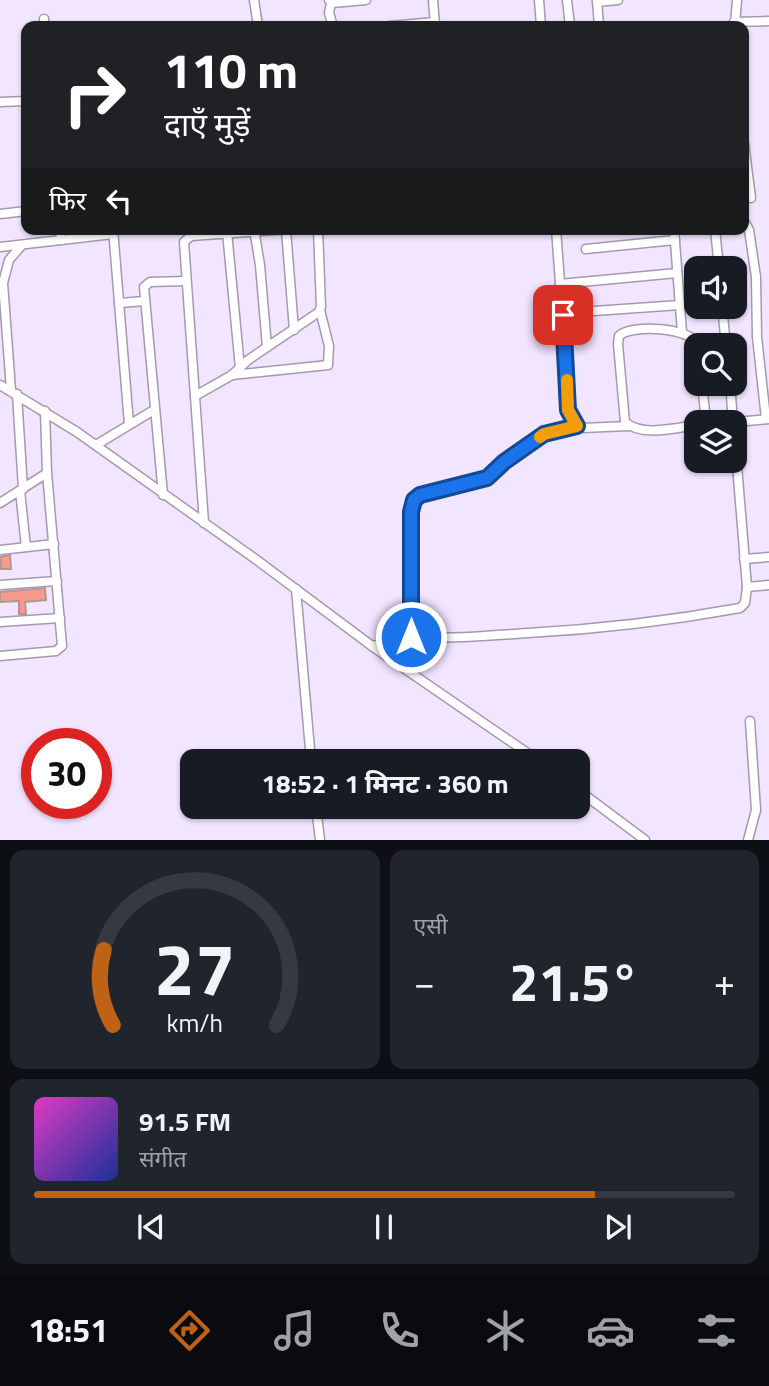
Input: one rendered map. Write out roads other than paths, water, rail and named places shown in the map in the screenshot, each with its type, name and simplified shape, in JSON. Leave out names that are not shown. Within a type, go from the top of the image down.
[{"type":"street","points":[[254,0],[257,21]]},
{"type":"street","points":[[331,21],[330,1],[366,0]]},
{"type":"street","points":[[433,0],[435,21]]},
{"type":"street","points":[[539,0],[541,21]]},
{"type":"street","points":[[567,0],[569,21]]},
{"type":"street","points":[[598,21],[597,1],[618,0]]},
{"type":"street","points":[[735,21],[736,1]]},
{"type":"street","points":[[749,23],[769,22]]},
{"type":"street","points":[[0,102],[21,101]]},
{"type":"street","points":[[749,182],[751,198]]},
{"type":"street","points":[[0,215],[21,212]]},
{"type":"street","points":[[747,421],[767,419],[757,337],[755,277],[749,230]]},
{"type":"street","points":[[61,235],[61,240]]},
{"type":"street","points":[[0,247],[94,235]]},
{"type":"street","points":[[113,235],[129,424]]},
{"type":"street","points":[[200,235],[191,236],[184,246],[204,523]]},
{"type":"street","points":[[227,235],[240,368]]},
{"type":"street","points":[[255,235],[267,347]]},
{"type":"street","points":[[289,235],[294,330]]},
{"type":"street","points":[[232,375],[320,368],[328,365],[329,346],[320,310],[318,235]]},
{"type":"street","points":[[557,235],[568,410],[577,426]]},
{"type":"street","points":[[629,426],[623,415],[619,336],[629,330],[682,332],[675,235]]},
{"type":"street","points":[[716,235],[718,256]]},
{"type":"street","points":[[586,249],[675,240]]},
{"type":"street","points":[[22,245],[9,260],[3,283],[26,547]]},
{"type":"street","points":[[561,284],[677,273]]},
{"type":"street","points":[[163,495],[144,287],[147,283],[186,281]]},
{"type":"street","points":[[119,303],[145,301]]},
{"type":"street","points":[[594,311],[680,305]]},
{"type":"street","points":[[194,396],[232,375],[320,310]]},
{"type":"street","points":[[0,385],[96,445],[372,646],[521,749]]},
{"type":"street","points":[[96,445],[154,410]]},
{"type":"street","points":[[0,656],[59,650],[63,642],[47,473],[45,411]]},
{"type":"street","points":[[411,637],[411,512],[414,500],[420,495],[487,478],[504,462],[544,434],[577,426],[629,426],[650,430],[684,426]]},
{"type":"street","points":[[0,503],[47,473]]},
{"type":"street","points":[[372,646],[411,637],[449,639],[607,628],[668,621],[740,608],[746,603],[747,587],[737,473]]},
{"type":"street","points":[[0,550],[54,544]]},
{"type":"street","points":[[744,559],[769,557]]},
{"type":"street","points":[[0,585],[57,581]]},
{"type":"street","points":[[747,587],[769,585]]},
{"type":"street","points":[[296,589],[310,749]]},
{"type":"street","points":[[0,622],[60,618]]},
{"type":"street","points":[[748,840],[756,810],[750,722]]},
{"type":"street","points":[[590,799],[645,840]]},
{"type":"street","points":[[317,819],[320,840]]}]
